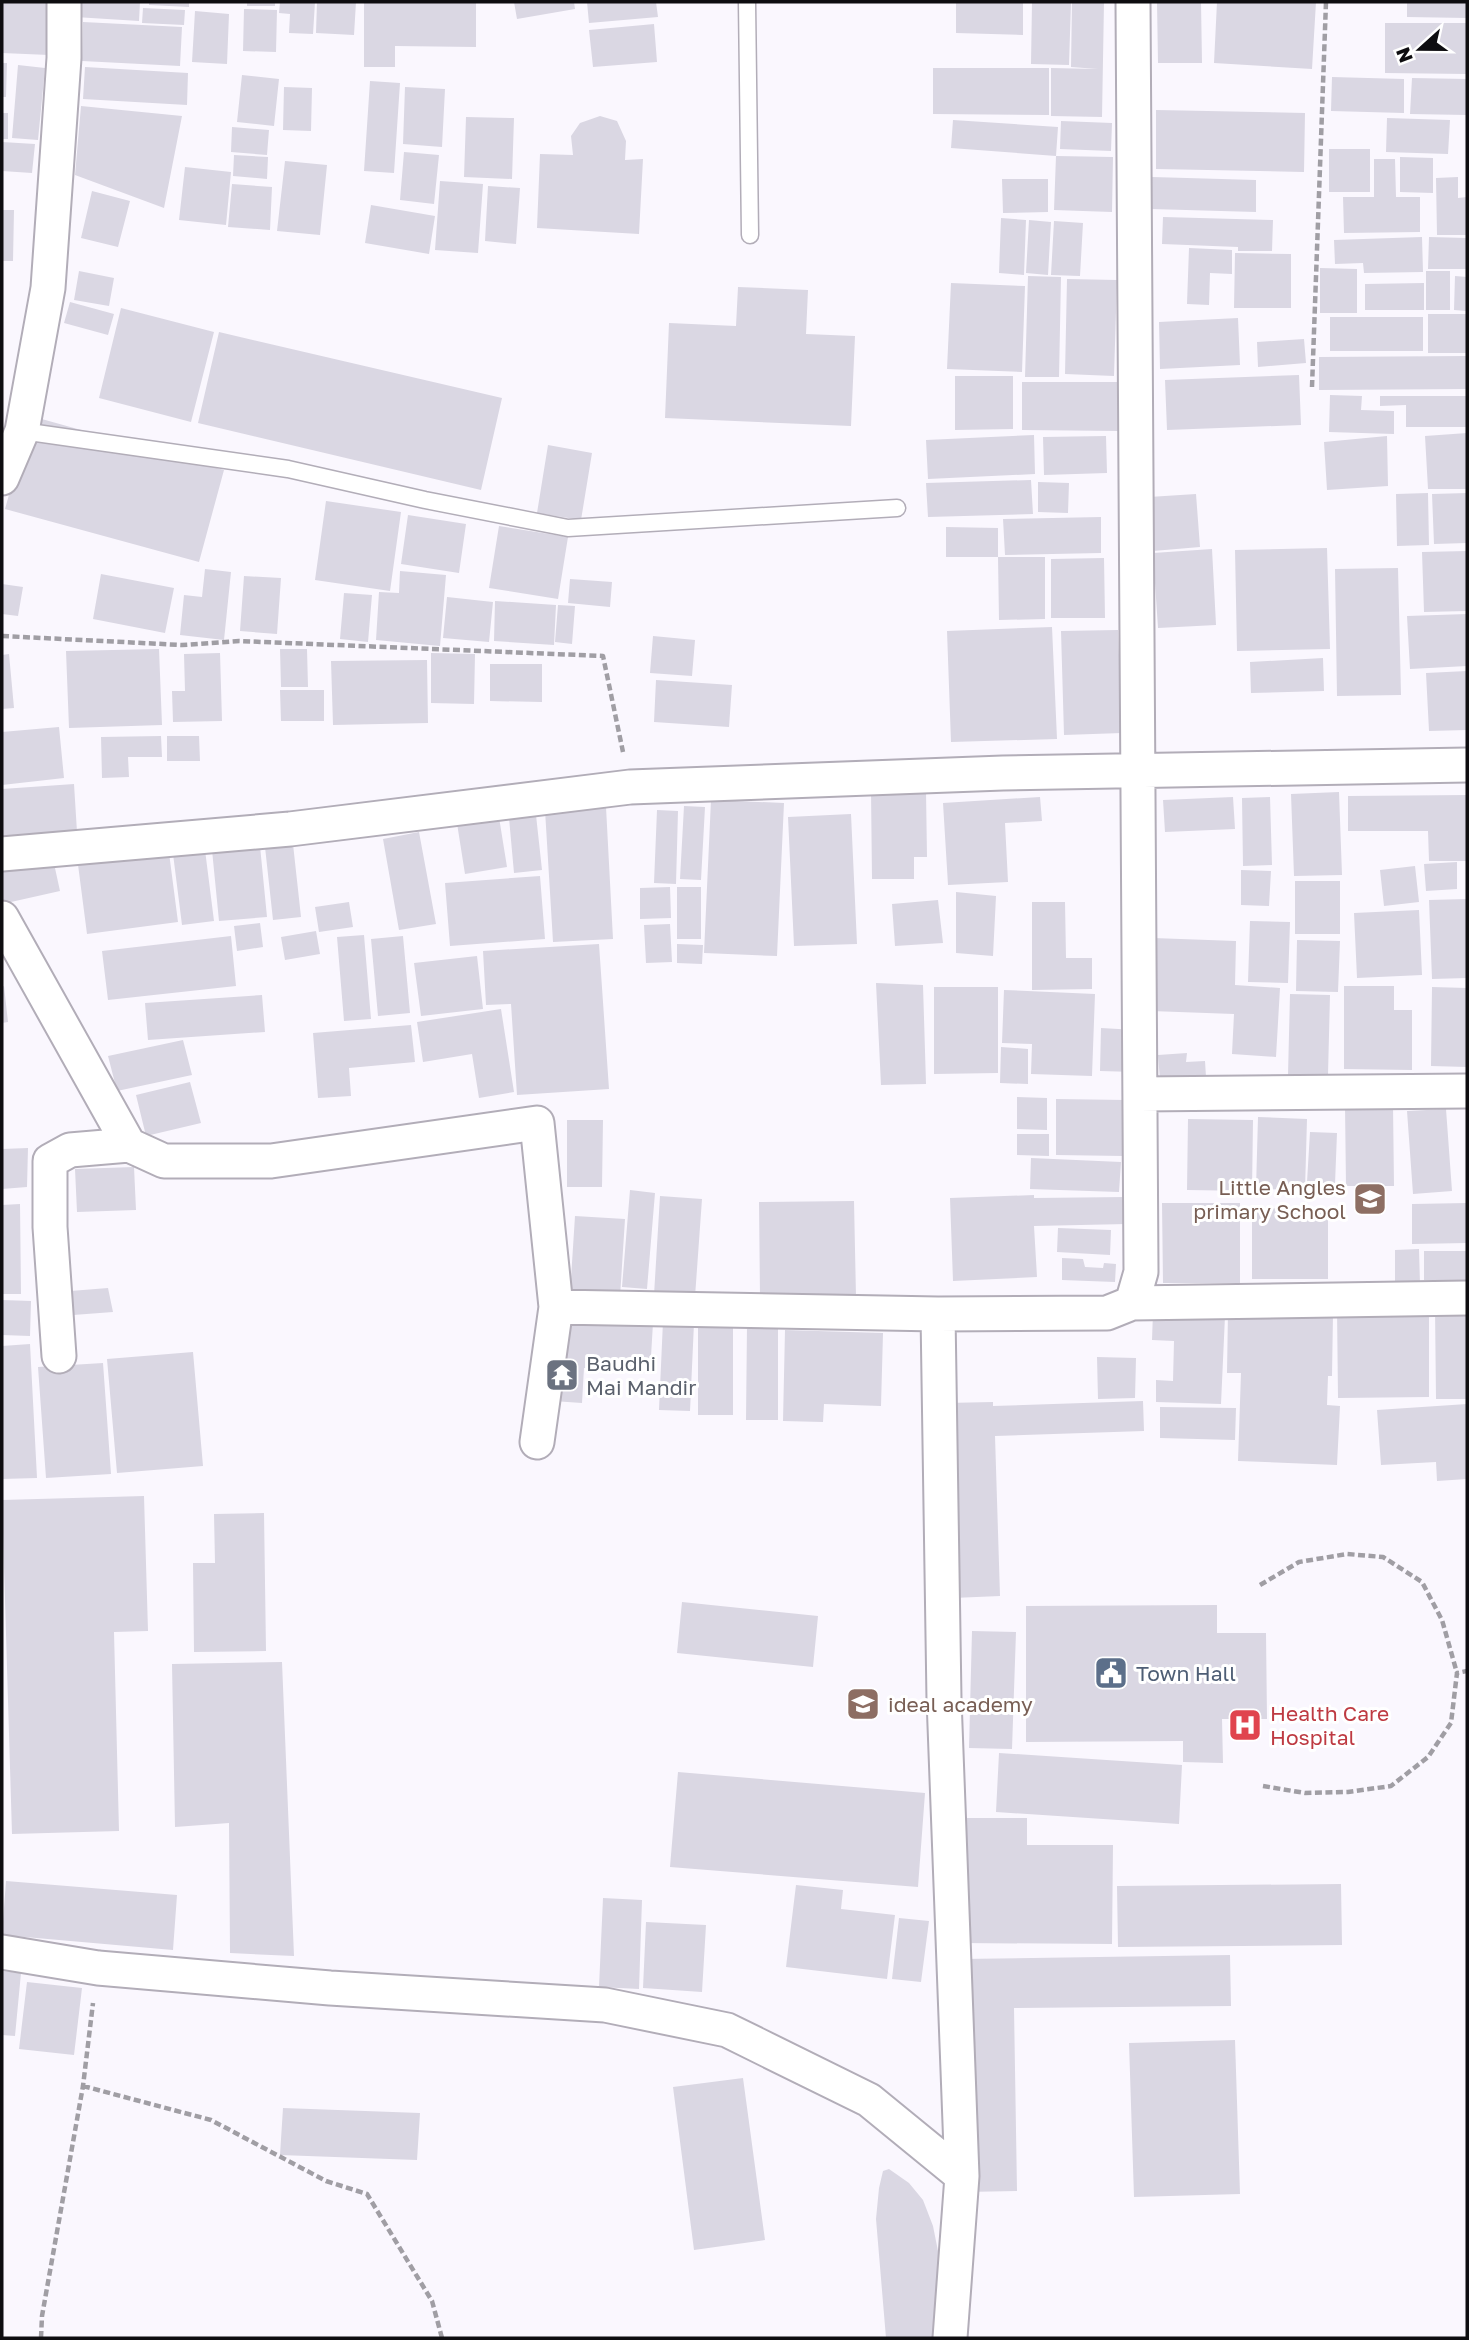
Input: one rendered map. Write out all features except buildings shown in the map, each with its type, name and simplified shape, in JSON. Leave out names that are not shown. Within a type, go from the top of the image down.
[{"type":"street","points":[[2,478],[22,431],[48,288],[64,58],[64,2]]},
{"type":"street","points":[[1132,1303],[1141,1272],[1133,2]]},
{"type":"street","points":[[2,853],[290,829],[630,787],[1003,773],[1467,765]]},
{"type":"street","points":[[2,918],[129,1145]]},
{"type":"street","points":[[1140,1094],[1467,1091]]},
{"type":"street","points":[[59,1356],[50,1227],[50,1161],[70,1150],[129,1145],[164,1161],[271,1161],[537,1123],[556,1307],[537,1442]]},
{"type":"street","points":[[556,1307],[938,1314],[1107,1313],[1132,1303],[1467,1298]]},
{"type":"street","points":[[938,1314],[944,1699],[962,2176],[950,2338]]},
{"type":"street","points":[[2,1952],[98,1968],[330,1989],[605,2005],[727,2030],[869,2100],[962,2176]]},
{"type":"lane","points":[[747,2],[750,235]]},
{"type":"lane","points":[[22,431],[288,469],[568,528],[897,508]]},
{"type":"path","points":[[1312,387],[1326,2]]},
{"type":"path","points":[[2,636],[181,645],[252,642],[603,656],[630,787]]},
{"type":"path","points":[[1260,1585],[1299,1562],[1347,1554],[1383,1557],[1422,1582],[1442,1620],[1457,1673],[1451,1723],[1428,1757],[1391,1786],[1348,1792],[1306,1793],[1263,1786]]},
{"type":"path","points":[[1457,1673],[1467,1671]]},
{"type":"path","points":[[41,2338],[42,2316],[83,2086],[98,1968]]},
{"type":"path","points":[[83,2086],[211,2120],[326,2180],[367,2193],[432,2301],[442,2338]]},
{"type":"place","name":"Little Angles primary School","points":[[1370,1199]]},
{"type":"place","name":"Baudhi Mai Mandir","points":[[562,1375]]},
{"type":"place","name":"Town Hall","points":[[1111,1673]]},
{"type":"place","name":"ideal academy","points":[[863,1704]]},
{"type":"place","name":"Health Care Hospital","points":[[1245,1725]]}]
